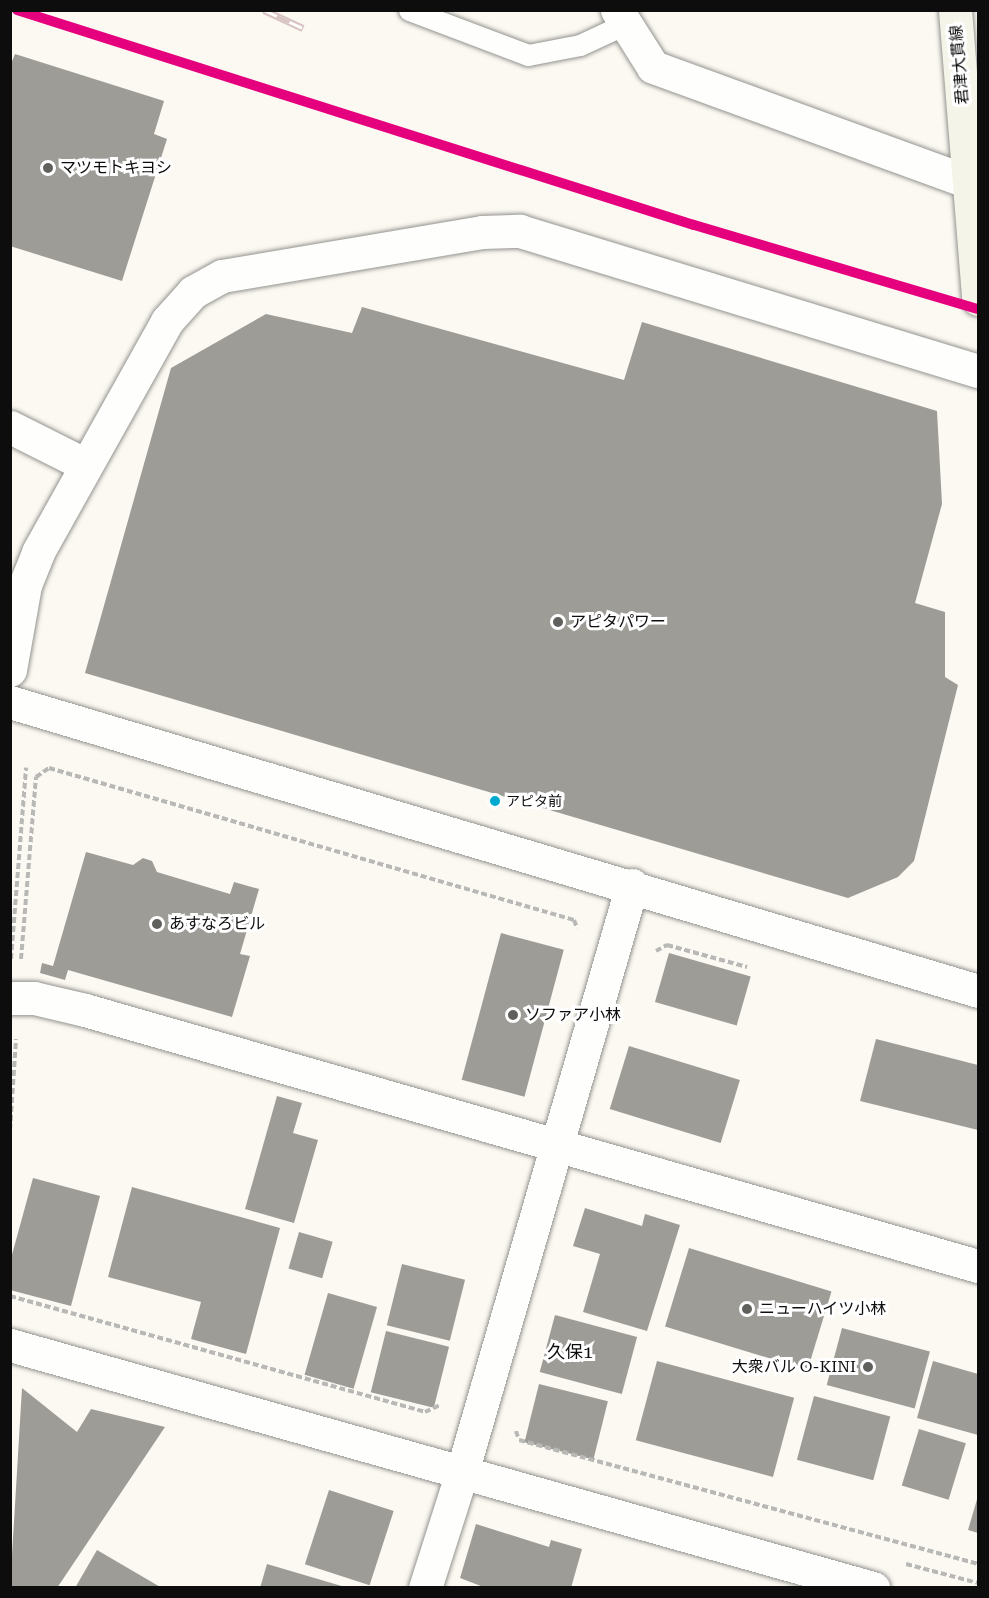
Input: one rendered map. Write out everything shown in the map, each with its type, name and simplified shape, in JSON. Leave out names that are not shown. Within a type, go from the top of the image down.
[{"type":"main road","name":"君津大貫線","points":[[955,10],[974,184],[978,298]]},
{"type":"street","points":[[621,17],[652,67],[974,184]]},
{"type":"street","points":[[10,670],[25,585],[38,552],[166,321],[193,291],[222,276],[482,232],[520,231],[978,371]]},
{"type":"street","points":[[10,427],[86,465]]},
{"type":"street","points":[[10,702],[632,885],[978,991]]},
{"type":"street","points":[[425,1587],[463,1469],[632,885]]},
{"type":"street","points":[[15,984],[34,998],[85,1010],[978,1266]]},
{"type":"street","points":[[10,1345],[463,1469],[873,1587]]},
{"type":"lane","points":[[409,10],[528,55],[580,45],[621,17]]},
{"type":"path","points":[[11,963],[26,768]]},
{"type":"path","points":[[15,984],[36,777],[49,768],[574,920],[580,936]]},
{"type":"path","points":[[10,1130],[17,1034]]},
{"type":"path","points":[[10,1296],[425,1412],[442,1404],[445,1393]]},
{"type":"path","points":[[514,1424],[519,1440],[978,1564]]},
{"type":"path","points":[[899,1562],[978,1583]]},
{"type":"building","points":[[15,54],[164,101],[154,134],[167,139],[122,281],[10,246],[10,66]]},
{"type":"building","points":[[362,307],[624,380],[642,322],[937,411],[942,504],[915,603],[945,612],[945,677],[958,685],[914,861],[898,877],[848,898],[85,673],[171,368],[266,314],[352,333]]},
{"type":"building","name":"あすなろビル","points":[[86,852],[133,865],[143,858],[152,861],[157,872],[230,894],[234,882],[259,889],[240,954],[250,956],[232,1017],[68,970],[65,980],[40,973],[42,963],[53,966]]},
{"type":"building","name":"ソファア小林","points":[[501,933],[564,950],[524,1097],[462,1080]]},
{"type":"building","points":[[669,953],[751,976],[737,1025],[655,1002]]},
{"type":"building","points":[[876,1039],[978,1065],[978,1130],[860,1101]]},
{"type":"building","points":[[629,1046],[740,1080],[721,1143],[610,1109]]},
{"type":"building","points":[[277,1096],[302,1103],[293,1133],[318,1140],[294,1223],[245,1209]]},
{"type":"building","points":[[33,1178],[100,1196],[71,1306],[10,1290],[10,1262]]},
{"type":"building","points":[[132,1187],[280,1228],[246,1354],[191,1339],[201,1302],[108,1277]]},
{"type":"building","points":[[585,1208],[642,1226],[645,1214],[680,1225],[647,1331],[583,1312],[600,1254],[573,1246]]},
{"type":"building","points":[[299,1232],[333,1242],[322,1278],[289,1269]]},
{"type":"building","name":"ニューハイツ小林","points":[[689,1248],[831,1292],[808,1370],[665,1326]]},
{"type":"building","points":[[402,1264],[465,1280],[450,1341],[387,1325]]},
{"type":"building","points":[[328,1293],[377,1307],[354,1389],[305,1375]]},
{"type":"building","points":[[555,1315],[637,1337],[622,1394],[540,1372]]},
{"type":"building","points":[[842,1328],[930,1352],[915,1409],[827,1385]]},
{"type":"building","points":[[386,1331],[449,1347],[434,1408],[371,1392]]},
{"type":"building","points":[[657,1361],[794,1398],[773,1477],[636,1440]]},
{"type":"building","points":[[933,1361],[978,1374],[978,1435],[917,1418]]},
{"type":"building","points":[[539,1384],[608,1401],[593,1459],[524,1442]]},
{"type":"building","points":[[22,1388],[77,1432],[91,1409],[165,1427],[57,1588],[10,1588]]},
{"type":"building","points":[[814,1396],[890,1416],[873,1480],[797,1460]]},
{"type":"building","points":[[919,1429],[966,1443],[949,1500],[902,1485]]},
{"type":"building","points":[[329,1490],[394,1511],[370,1585],[305,1564]]},
{"type":"building","points":[[978,1496],[978,1533],[968,1530]]},
{"type":"building","points":[[476,1524],[549,1547],[551,1540],[582,1549],[571,1588],[486,1588],[460,1578]]},
{"type":"building","points":[[97,1550],[162,1588],[75,1588]]},
{"type":"building","points":[[267,1564],[345,1587],[345,1588],[260,1588]]},
{"type":"railway","points":[[264,10],[303,28]]},
{"type":"transit line","points":[[17,10],[694,225],[978,309]]},
{"type":"place","name":"マツモトキヨシ","points":[[48,168]]},
{"type":"place","name":"アピタパワー","points":[[558,622]]},
{"type":"place","name":"アピタ前","points":[[495,801]]},
{"type":"place","name":"あすなろビル","points":[[157,924]]},
{"type":"place","name":"ソファア小林","points":[[513,1015]]},
{"type":"place","name":"ニューハイツ小林","points":[[747,1309]]},
{"type":"place","name":"大衆バル O-KINI","points":[[868,1367]]},
{"type":"district","name":"久保1","points":[[570,1352]]}]
